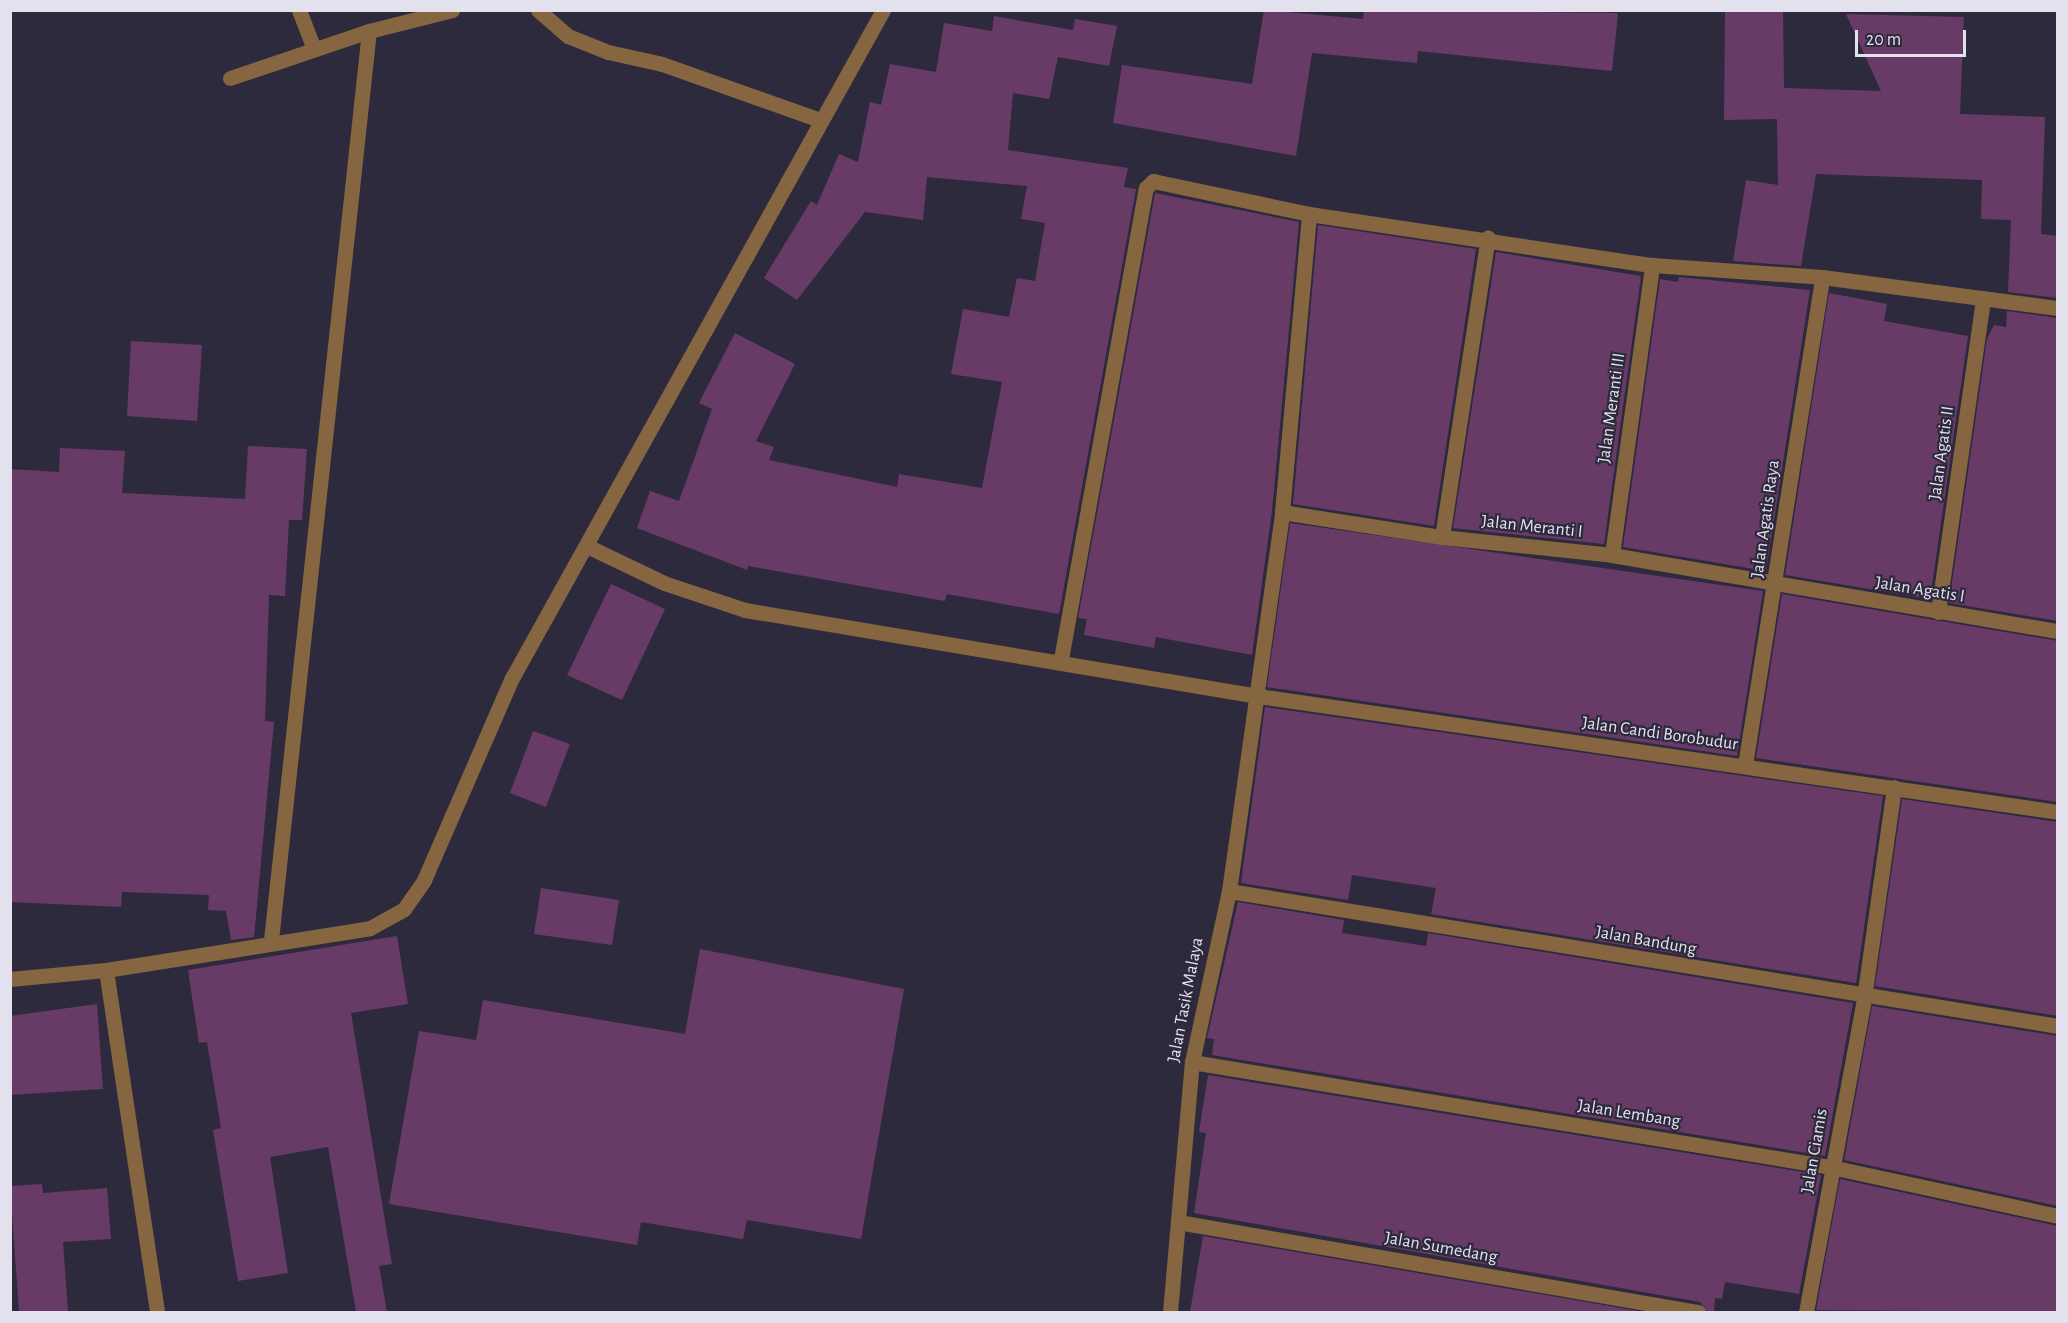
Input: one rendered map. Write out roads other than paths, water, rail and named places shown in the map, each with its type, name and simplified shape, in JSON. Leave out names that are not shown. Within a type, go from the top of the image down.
[{"type":"street","points":[[298,10],[314,49]]},
{"type":"street","points":[[230,78],[369,31],[452,10]]},
{"type":"street","points":[[538,10],[568,36],[588,44],[820,120]]},
{"type":"street","points":[[10,979],[106,970],[271,940],[370,928],[404,909],[424,880],[512,678],[883,10]]},
{"type":"street","points":[[271,940],[369,31]]},
{"type":"street","points":[[1062,659],[1149,182],[1309,213],[1488,238],[1652,266],[1822,277],[2058,308]]},
{"type":"street","name":"Jalan Tasik Malaya","points":[[1170,1312],[1192,1062],[1229,891],[1282,512],[1309,213]]},
{"type":"street","points":[[1442,537],[1488,238]]},
{"type":"street","name":"Jalan Meranti III","points":[[1612,555],[1652,266]]},
{"type":"street","name":"Jalan Agatis Raya","points":[[1745,765],[1776,585],[1822,277]]},
{"type":"street","name":"Jalan Agatis II","points":[[1938,612],[1983,298]]},
{"type":"street","name":"Jalan Meranti I","points":[[1282,512],[1442,537],[1612,555],[1776,585]]},
{"type":"street","name":"Jalan Candi Borobudur","points":[[587,546],[664,583],[745,610],[1062,659],[1258,696],[2058,812]]},
{"type":"street","name":"Jalan Agatis I","points":[[1776,585],[2058,631]]},
{"type":"street","name":"Jalan Ciamis","points":[[1806,1312],[1864,998],[1894,787]]},
{"type":"street","name":"Jalan Bandung","points":[[1229,891],[1864,998],[2058,1026]]},
{"type":"street","points":[[106,970],[157,1312]]},
{"type":"street","name":"Jalan Lembang","points":[[1192,1062],[1831,1167],[2058,1216]]},
{"type":"street","name":"Jalan Sumedang","points":[[1178,1222],[1698,1312]]}]
